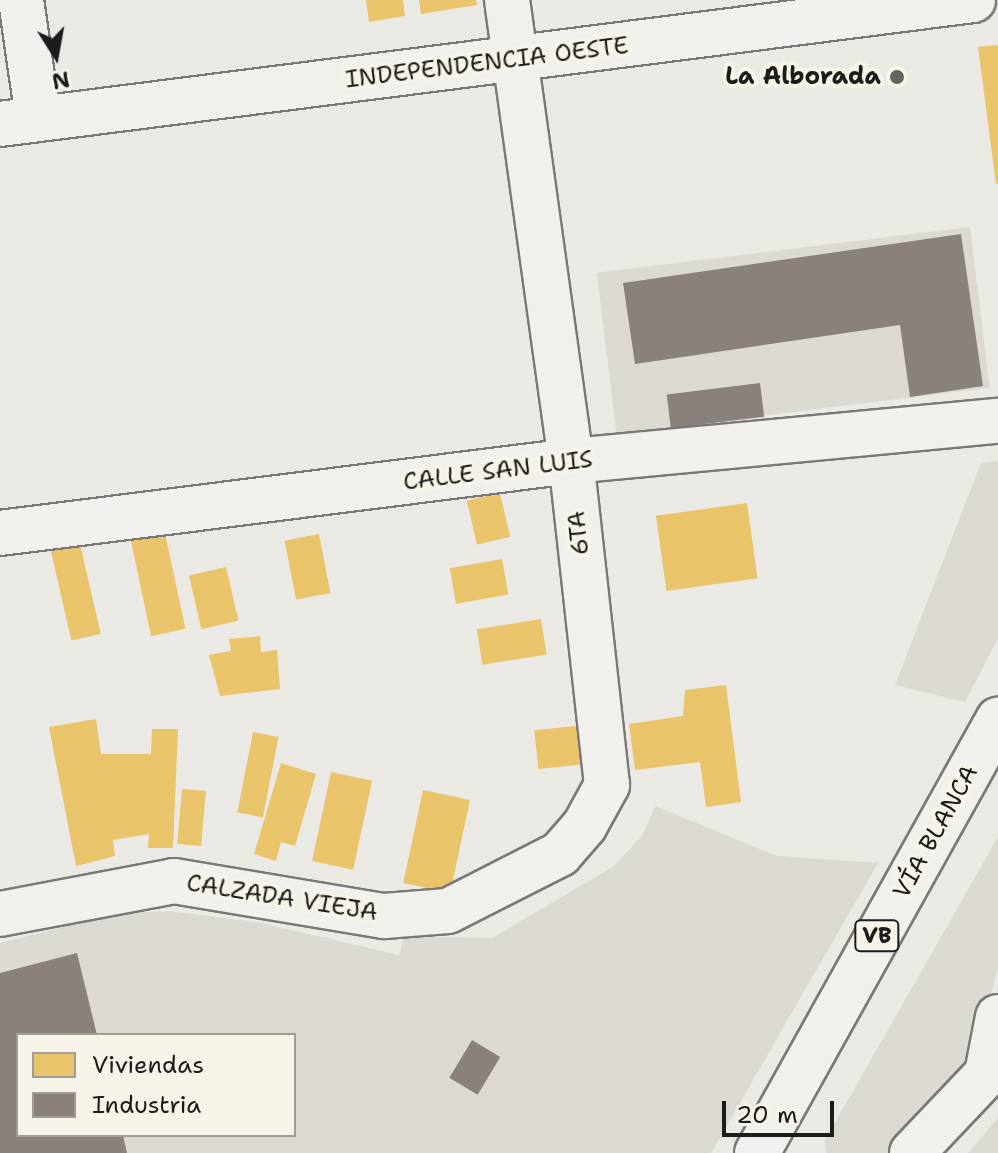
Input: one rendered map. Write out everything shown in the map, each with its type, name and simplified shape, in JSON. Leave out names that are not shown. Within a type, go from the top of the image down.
[{"type":"street","points":[[19,121],[21,0]]},
{"type":"street","name":"6TA","points":[[507,0],[571,461],[607,785],[560,854],[512,883]]},
{"type":"street","name":"INDEPENDENCIA OESTE","points":[[19,121],[515,61],[973,0]]},
{"type":"street","name":"CALLE SAN LUIS","points":[[0,533],[571,461],[998,421]]},
{"type":"street","name":"VÍA BLANCA","points":[[757,1153],[998,720]]},
{"type":"street","name":"CALZADA VIEJA","points":[[0,914],[174,881],[384,916],[448,911],[512,883]]},
{"type":"street","points":[[912,1153],[992,1077],[998,1017]]},
{"type":"shaded area","points":[[970,227],[990,388],[617,434],[597,273]]},
{"type":"shaded area","points":[[998,461],[998,638],[965,702],[895,685],[981,463]]},
{"type":"shaded area","points":[[655,806],[777,856],[878,863],[711,1153],[0,1153],[0,943],[121,913],[170,911],[261,923],[399,955],[404,937],[492,938],[613,867],[642,836]]},
{"type":"shaded area","points":[[998,837],[998,967],[973,1062],[888,1153],[826,1153],[825,1140]]},
{"type":"shaded area","points":[[998,1118],[998,1153],[968,1153]]},
{"type":"building: Viviendas","points":[[366,0],[403,0],[405,16],[369,22]]},
{"type":"building: Viviendas","points":[[419,0],[476,0],[477,5],[421,14]]},
{"type":"building: Viviendas","points":[[998,45],[998,184],[996,184],[978,47]]},
{"type":"building: Viviendas","points":[[500,493],[510,537],[477,544],[467,501]]},
{"type":"building: Viviendas","points":[[747,503],[758,578],[666,591],[656,516]]},
{"type":"building: Viviendas","points":[[165,533],[185,629],[151,636],[131,540]]},
{"type":"building: Viviendas","points":[[319,534],[330,593],[296,600],[285,541]]},
{"type":"building: Viviendas","points":[[80,544],[101,634],[71,640],[51,551]]},
{"type":"building: Viviendas","points":[[502,559],[508,594],[456,604],[450,568]]},
{"type":"building: Viviendas","points":[[226,567],[238,621],[201,629],[189,576]]},
{"type":"building: Viviendas","points":[[541,619],[547,655],[482,665],[477,629]]},
{"type":"building: Viviendas","points":[[260,636],[261,652],[277,650],[280,689],[220,696],[209,655],[231,651],[229,639]]},
{"type":"building: Viviendas","points":[[726,685],[741,802],[706,807],[700,762],[635,770],[629,724],[683,716],[685,690]]},
{"type":"building: Viviendas","points":[[96,719],[101,754],[151,754],[152,729],[178,729],[173,848],[148,848],[149,834],[113,840],[115,856],[76,866],[49,727]]},
{"type":"building: Viviendas","points":[[585,725],[589,764],[538,769],[534,730]]},
{"type":"building: Viviendas","points":[[253,732],[279,737],[263,817],[237,812]]},
{"type":"building: Viviendas","points":[[281,763],[316,774],[295,846],[281,842],[276,861],[254,854]]},
{"type":"building: Viviendas","points":[[331,772],[372,781],[353,870],[312,861]]},
{"type":"building: Viviendas","points":[[182,789],[206,791],[201,846],[177,844]]},
{"type":"building: Viviendas","points":[[423,790],[470,800],[450,893],[403,883]]},
{"type":"building: Industria","points":[[961,234],[983,386],[910,397],[900,325],[635,364],[623,283]]},
{"type":"building: Industria","points":[[760,383],[764,417],[671,428],[667,394]]},
{"type":"building: Industria","points":[[77,953],[97,1033],[16,1033],[16,1137],[123,1137],[127,1153],[0,1153],[0,973]]},
{"type":"building: Industria","points":[[472,1040],[500,1057],[478,1095],[449,1078]]},
{"type":"place","name":"La Alborada","points":[[897,77]]}]
